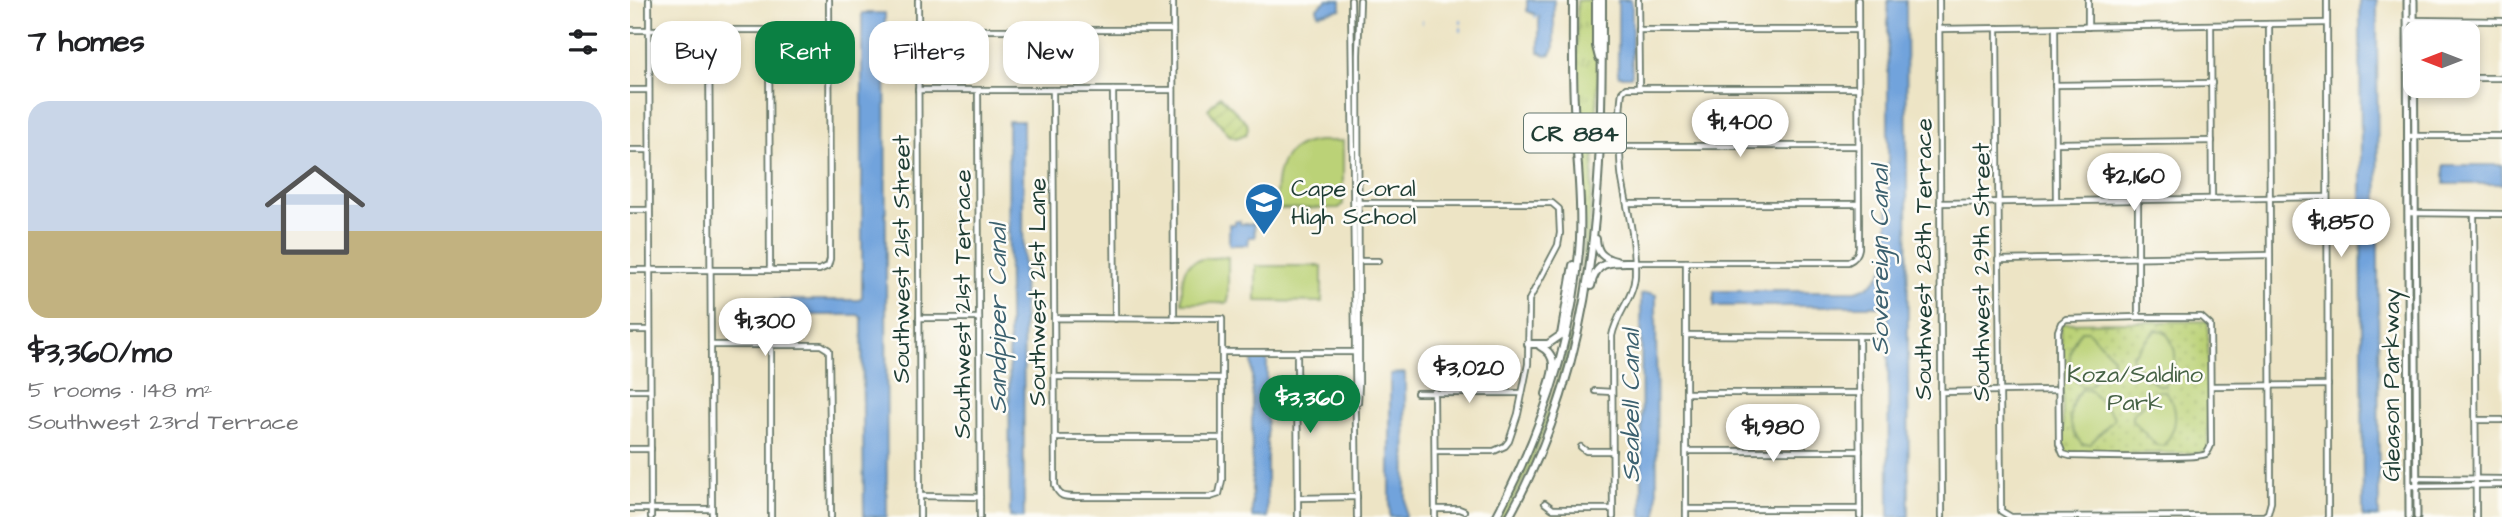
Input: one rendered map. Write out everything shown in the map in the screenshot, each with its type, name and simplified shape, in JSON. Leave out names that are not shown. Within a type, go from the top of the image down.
[{"type":"highway","name":"CR 884","points":[[1496,517],[1548,399],[1563,349],[1576,278],[1581,219],[1573,93],[1573,0]]},
{"type":"highway","points":[[1596,0],[1596,46],[1602,66]]},
{"type":"highway","name":"CR 884","points":[[1509,517],[1548,435],[1573,357],[1586,295],[1591,260],[1601,101],[1604,0]]},
{"type":"highway","points":[[1602,78],[1606,66],[1604,0]]},
{"type":"highway","points":[[1601,101],[1605,114],[1596,241],[1602,255],[1616,261],[1634,262]]},
{"type":"highway","points":[[1532,344],[1556,340],[1563,330],[1576,235],[1581,219]]},
{"type":"highway","points":[[1573,357],[1578,353],[1581,344],[1593,275],[1600,267],[1616,261]]},
{"type":"highway","points":[[1514,481],[1554,363],[1548,351],[1532,344]]},
{"type":"main road","name":"Gleason Parkway","points":[[2407,0],[2407,20]]},
{"type":"main road","name":"Gleason Parkway","points":[[2414,0],[2415,20]]},
{"type":"main road","name":"Gleason Parkway","points":[[2407,98],[2409,517]]},
{"type":"main road","name":"Gleason Parkway","points":[[2415,98],[2417,517]]},
{"type":"street","points":[[649,0],[651,517]]},
{"type":"street","points":[[829,0],[829,21]]},
{"type":"street","name":"Southwest 21st Street","points":[[918,0],[918,21]]},
{"type":"street","points":[[1172,0],[1174,319]]},
{"type":"street","points":[[1351,0],[1352,19],[1359,26]]},
{"type":"street","points":[[1351,0],[1359,384],[1356,413],[1357,517]]},
{"type":"street","points":[[1356,203],[1360,0]]},
{"type":"street","points":[[1638,0],[1639,88]]},
{"type":"street","points":[[1634,262],[1854,260],[1859,248],[1858,0]]},
{"type":"street","name":"Southwest 28th Terrace","points":[[1939,0],[1942,517]]},
{"type":"street","points":[[2088,0],[2088,27]]},
{"type":"street","points":[[2327,0],[2328,517]]},
{"type":"street","points":[[2407,20],[2502,21]]},
{"type":"street","points":[[1939,29],[2327,23]]},
{"type":"street","points":[[2139,517],[2264,516],[2268,513],[2271,502],[2269,24]]},
{"type":"street","points":[[2211,25],[2212,198]]},
{"type":"street","points":[[2055,27],[2056,201]]},
{"type":"street","name":"Southwest 29th Street","points":[[1997,29],[1999,507],[2004,514],[2011,517],[2139,517]]},
{"type":"street","points":[[630,30],[649,30]]},
{"type":"street","points":[[989,30],[1172,30]]},
{"type":"street","points":[[1638,30],[1858,30]]},
{"type":"street","points":[[2480,78],[2502,78]]},
{"type":"street","points":[[2055,85],[2212,83]]},
{"type":"street","points":[[709,84],[712,517]]},
{"type":"street","points":[[769,84],[770,270]]},
{"type":"street","points":[[630,270],[819,270],[828,266],[829,84]]},
{"type":"street","name":"Southwest 21st Street","points":[[918,84],[920,517]]},
{"type":"street","points":[[1613,517],[1613,331],[1633,288],[1634,262],[1634,236],[1622,178],[1622,92],[1626,88],[1858,88]]},
{"type":"street","points":[[630,90],[649,90]]},
{"type":"street","points":[[918,90],[1173,90]]},
{"type":"street","name":"Southwest 21st Terrace","points":[[978,90],[980,517]]},
{"type":"street","name":"Southwest 21st Lane","points":[[1054,90],[1055,485],[1058,494],[1062,497],[1210,497],[1219,494],[1223,480],[1222,438]]},
{"type":"street","points":[[1113,90],[1115,319]]},
{"type":"street","points":[[2408,136],[2502,136]]},
{"type":"street","points":[[2056,143],[2212,141]]},
{"type":"street","points":[[1622,146],[1858,146]]},
{"type":"street","points":[[630,150],[649,150]]},
{"type":"street","points":[[1940,203],[2328,197]]},
{"type":"street","points":[[2138,200],[2138,317]]},
{"type":"street","points":[[1356,203],[1552,203],[1557,206],[1560,223],[1558,245],[1529,300],[1532,344],[1512,434],[1505,446],[1494,451],[1435,451]]},
{"type":"street","points":[[1628,204],[1859,204]]},
{"type":"street","points":[[630,210],[649,210]]},
{"type":"street","points":[[2408,213],[2502,214]]},
{"type":"street","points":[[2474,214],[2476,517]]},
{"type":"street","points":[[1998,260],[2270,255]]},
{"type":"street","points":[[1357,261],[1378,261]]},
{"type":"street","points":[[1685,262],[1686,517]]},
{"type":"street","points":[[2138,317],[2201,317],[2208,321],[2211,337],[2211,445],[2208,453],[2203,456],[2177,457],[2063,454],[2059,444],[2058,390],[2058,331],[2061,323],[2066,319],[2138,317]]},
{"type":"street","points":[[919,318],[979,318]]},
{"type":"street","points":[[1054,318],[1222,319],[1222,438],[1055,438]]},
{"type":"street","points":[[630,330],[650,330]]},
{"type":"street","points":[[1686,335],[1879,336]]},
{"type":"street","points":[[1859,336],[1860,517]]},
{"type":"street","points":[[711,345],[821,345],[829,350],[831,517]]},
{"type":"street","points":[[771,345],[771,517]]},
{"type":"street","points":[[1222,352],[1357,352]]},
{"type":"street","points":[[1297,352],[1298,517]]},
{"type":"street","points":[[1055,377],[1222,378]]},
{"type":"street","points":[[2211,386],[2328,385]]},
{"type":"street","points":[[630,390],[650,390]]},
{"type":"street","points":[[1941,392],[2058,390]]},
{"type":"street","points":[[1595,391],[1612,393]]},
{"type":"street","points":[[1417,393],[1522,393]]},
{"type":"street","points":[[1434,393],[1435,517]]},
{"type":"street","points":[[1686,393],[1860,393]]},
{"type":"street","points":[[2476,420],[2502,420]]},
{"type":"street","points":[[1581,447],[1586,451],[1613,451]]},
{"type":"street","points":[[630,449],[651,449]]},
{"type":"street","points":[[1686,451],[1860,451]]},
{"type":"street","points":[[2409,477],[2502,479]]},
{"type":"street","points":[[2409,486],[2502,485]]},
{"type":"street","points":[[920,496],[980,497]]},
{"type":"street","points":[[1298,498],[1357,497]]},
{"type":"street","points":[[1545,503],[1553,509],[1613,509]]},
{"type":"street","points":[[630,509],[712,509]]},
{"type":"street","points":[[1435,509],[1464,511]]},
{"type":"street","points":[[1686,509],[1860,509]]},
{"type":"green space","points":[[1577,0],[1594,0],[1594,45],[1598,64],[1588,248],[1581,302],[1562,383],[1530,467],[1505,517],[1499,517],[1531,451],[1557,383],[1581,276],[1584,213],[1577,100]]},
{"type":"green space","points":[[1220,96],[1247,123],[1246,134],[1236,138],[1229,135],[1208,109]]},
{"type":"green space","points":[[1318,141],[1343,141],[1343,204],[1339,208],[1276,209],[1278,174],[1282,164],[1294,149]]},
{"type":"green space","points":[[1228,257],[1228,301],[1182,303],[1183,278],[1189,265],[1203,259]]},
{"type":"green space","points":[[1256,266],[1322,266],[1322,302],[1256,301]]},
{"type":"green space","name":"Koza/Saldino Park","points":[[2208,321],[2208,453],[2063,454],[2061,323]]},
{"type":"green space","points":[[2156,330],[2164,331],[2175,351],[2175,365],[2164,386],[2157,385],[2132,361],[2132,356]]},
{"type":"green space","points":[[2081,331],[2088,331],[2113,357],[2113,361],[2089,386],[2081,386],[2070,366],[2070,352]]},
{"type":"green space","points":[[2089,389],[2114,419],[2090,444],[2082,444],[2073,431],[2070,417],[2076,396],[2081,390]]},
{"type":"green space","points":[[2157,391],[2165,391],[2175,411],[2172,433],[2163,446],[2156,445],[2132,420],[2132,415]]},
{"type":"water","points":[[1327,0],[1341,0],[1341,9],[1318,14],[1317,8]]},
{"type":"water","points":[[1527,0],[1554,0],[1554,48],[1551,54],[1539,52],[1539,16],[1527,11]]},
{"type":"water","points":[[1618,0],[1631,0],[1631,76],[1619,76],[1618,73]]},
{"type":"water","points":[[1888,0],[1906,0],[1909,517],[1889,517],[1888,310],[1884,306],[1714,306],[1714,291],[1856,291],[1873,283],[1884,269],[1888,257]]},
{"type":"water","points":[[2360,0],[2377,0],[2379,517],[2363,517]]},
{"type":"water","points":[[862,13],[885,13],[885,21],[869,21],[869,84],[885,84],[887,517],[864,517],[862,318],[858,315],[741,315],[741,300],[859,300],[862,297]]},
{"type":"water","points":[[1008,121],[1023,121],[1024,517],[1010,517]]},
{"type":"water","points":[[2444,165],[2502,165],[2502,184],[2444,184]]},
{"type":"water","points":[[1235,221],[1240,221],[1240,224],[1254,224],[1255,237],[1249,237],[1248,245],[1229,245],[1229,224],[1235,224]]},
{"type":"water","points":[[1641,294],[1656,295],[1657,517],[1642,517]]},
{"type":"water","points":[[1252,359],[1267,359],[1267,517],[1252,517]]},
{"type":"water","points":[[1405,373],[1406,517],[1390,517],[1390,374]]},
{"type":"waterway","points":[[1535,17],[1538,14]]},
{"type":"place","name":"Cape Coral High School","points":[[1264,236]]},
{"type":"water label","name":"Sovereign Canal","points":[[1879,260]]},
{"type":"water label","name":"Sandpiper Canal","points":[[997,319]]},
{"type":"water label","name":"Seabell Canal","points":[[1630,406]]}]
